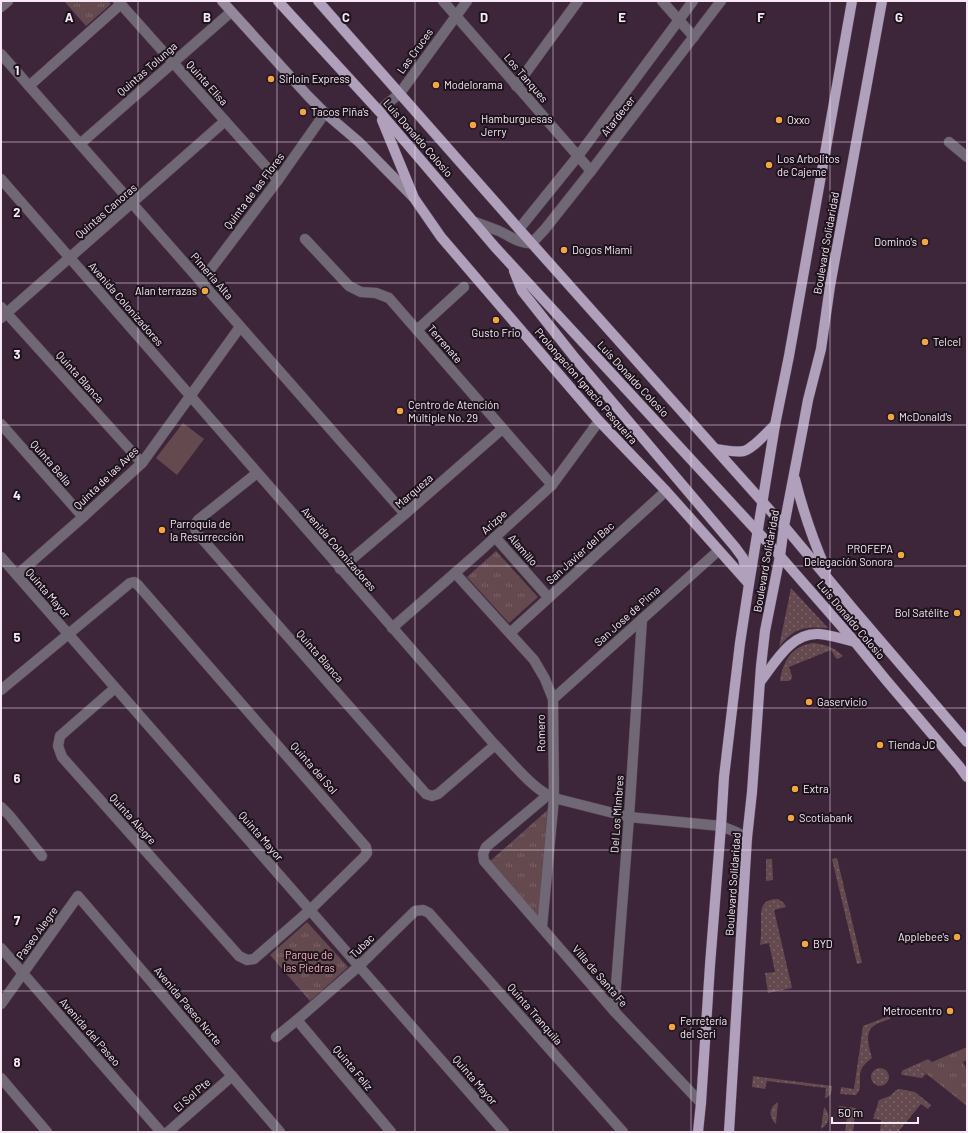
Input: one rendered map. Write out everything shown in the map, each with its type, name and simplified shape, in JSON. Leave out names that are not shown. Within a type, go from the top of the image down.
[{"type":"main road","name":"Luis Donaldo Colosio","points":[[278,1],[378,111],[512,265],[780,556],[855,642],[967,777]]},
{"type":"main road","name":"Luis Donaldo Colosio","points":[[318,1],[519,229],[763,501],[967,742]]},
{"type":"main road","name":"Boulevard Solidaridad","points":[[698,1132],[724,777],[748,584],[775,425],[789,356],[852,1]]},
{"type":"main road","name":"Boulevard Solidaridad","points":[[729,1132],[747,838],[760,682],[760,666],[765,631],[808,400],[821,349],[830,286],[882,1]]},
{"type":"main road","name":"Prolongacion Ignacio Pesqueira","points":[[378,111],[414,198],[442,237],[599,421],[666,491],[748,584]]},
{"type":"main road","points":[[512,265],[522,291],[556,334],[618,410],[735,547],[742,558],[748,584]]},
{"type":"main road","points":[[716,449],[738,452],[746,450],[753,446],[775,425]]},
{"type":"main road","points":[[794,476],[802,509],[830,581]]},
{"type":"main road","points":[[760,682],[791,643],[800,638],[808,635],[819,634],[855,642]]},
{"type":"street","points":[[1,7],[8,1]]},
{"type":"street","name":"Prolongacion Ignacio Pesqueira","points":[[222,1],[308,96],[325,113],[359,142],[414,198]]},
{"type":"street","name":"Los Tanques","points":[[443,1],[591,171]]},
{"type":"street","name":"Las Cruces","points":[[378,111],[400,93],[467,1]]},
{"type":"street","points":[[516,86],[578,1]]},
{"type":"street","points":[[662,1],[694,37]]},
{"type":"street","name":"Atardecer","points":[[519,229],[578,156],[693,1]]},
{"type":"street","name":"Atardecer","points":[[532,243],[591,171],[721,1]]},
{"type":"street","points":[[29,86],[119,3]]},
{"type":"street","name":"Quinta Elisa","points":[[119,3],[278,180]]},
{"type":"street","name":"Quintas Tolunga","points":[[80,144],[231,12]]},
{"type":"street","name":"Pimeria Alta","points":[[1,54],[405,514]]},
{"type":"street","name":"Quinta de las Flores","points":[[201,282],[278,180],[325,113]]},
{"type":"street","name":"Quintas Canoras","points":[[3,313],[132,204],[225,121]]},
{"type":"street","points":[[949,142],[967,157]]},
{"type":"street","name":"Avenida Colonizadores","points":[[1,179],[340,569],[495,745],[534,786],[551,797],[629,817],[721,826],[747,838]]},
{"type":"street","points":[[475,222],[523,242],[529,244],[532,243]]},
{"type":"street","name":"Terrenate","points":[[305,239],[349,286],[361,292],[376,293],[389,298],[552,485]]},
{"type":"street","points":[[417,330],[464,287]]},
{"type":"street","name":"Quinta Blanca","points":[[3,313],[142,463]]},
{"type":"street","name":"Quinta de las Aves","points":[[17,575],[142,463],[240,327]]},
{"type":"street","name":"Arizpe","points":[[392,628],[552,485],[599,421]]},
{"type":"street","name":"Quinta Bella","points":[[1,424],[83,517]]},
{"type":"street","name":"Marqueza","points":[[340,569],[502,429]]},
{"type":"street","name":"Quinta Blanca","points":[[257,473],[198,520],[195,523],[194,528],[197,533],[426,794],[432,796],[438,794],[495,745]]},
{"type":"street","name":"San Javier del Bac","points":[[510,633],[666,491]]},
{"type":"street","name":"Alamillo","points":[[495,537],[548,597]]},
{"type":"street","name":"San Jose de Pima","points":[[553,699],[718,550]]},
{"type":"street","name":"Quinta Mayor","points":[[1,557],[504,1132]]},
{"type":"street","name":"Romero","points":[[455,573],[534,660],[545,678],[553,699],[551,797],[542,928]]},
{"type":"street","name":"Quinta del Sol","points":[[68,634],[130,583],[134,582],[366,846],[367,853],[364,857],[310,910],[254,959]]},
{"type":"street","name":"Del Los MImbres","points":[[614,1011],[642,619]]},
{"type":"street","points":[[1,690],[68,634]]},
{"type":"street","name":"Quinta Alegre","points":[[116,688],[60,736],[58,746],[62,758],[238,956],[246,960],[254,959]]},
{"type":"street","name":"Villa de Santa Fe","points":[[551,797],[486,847],[483,854],[484,861],[614,1011],[701,1103]]},
{"type":"street","points":[[1,807],[42,856]]},
{"type":"street","name":"Paseo Alegre","points":[[1,1004],[22,972],[78,896]]},
{"type":"street","name":"Avenida Paseo Norte","points":[[78,896],[280,1132]]},
{"type":"street","name":"Tubac","points":[[276,1037],[359,966],[415,911],[423,910],[430,912]]},
{"type":"street","name":"Quinta Tranquila","points":[[430,912],[623,1132]]},
{"type":"street","name":"Avenida del Paseo","points":[[1,948],[161,1132]]},
{"type":"street","name":"Quinta Feliz","points":[[297,1020],[391,1132]]},
{"type":"street","name":"El Sol Pte","points":[[168,1132],[232,1076]]},
{"type":"street","points":[[1,1078],[47,1132]]},
{"type":"green space","points":[[64,1],[108,1],[111,4],[86,26]]},
{"type":"green space","points":[[183,423],[204,439],[177,475],[156,458]]},
{"type":"green space","points":[[496,551],[538,597],[509,623],[467,577]]},
{"type":"green space","points":[[791,588],[828,628],[799,630],[788,637],[779,647]]},
{"type":"green space","points":[[814,643],[830,647],[843,656],[838,659],[831,650],[789,667],[792,676],[791,680],[780,681],[783,667],[790,655],[806,644]]},
{"type":"green space","points":[[552,806],[541,926],[488,863]]},
{"type":"green space","points":[[837,858],[862,963],[857,964],[832,859]]},
{"type":"green space","points":[[766,859],[772,859],[773,880],[766,881]]},
{"type":"green space","points":[[778,899],[784,903],[786,907],[774,910],[792,988],[768,993],[765,973],[775,972],[769,943],[760,945],[761,911],[762,907],[767,901]]},
{"type":"green space","name":"Parque de las Piedras","points":[[307,922],[348,967],[310,1001],[270,955]]},
{"type":"green space","points":[[889,1016],[890,1019],[880,1022],[869,1031],[868,1040],[872,1058],[861,1070],[858,1092],[856,1095],[840,1094],[841,1087],[854,1089],[863,1026]]},
{"type":"green space","points":[[967,1047],[967,1060],[963,1062],[967,1071],[967,1106],[915,1065],[928,1059],[932,1062]]},
{"type":"green space","points":[[915,1065],[926,1074],[922,1078],[902,1075],[901,1073],[903,1070]]},
{"type":"green space","points":[[880,1068],[886,1071],[889,1077],[886,1083],[880,1086],[874,1083],[871,1077],[874,1071]]},
{"type":"green space","points":[[753,1076],[832,1086],[832,1090],[831,1094],[825,1098],[826,1088],[767,1081],[765,1089],[752,1087]]},
{"type":"green space","points":[[900,1089],[915,1092],[931,1105],[928,1109],[921,1104],[898,1132],[880,1132],[881,1120],[873,1119],[879,1100],[890,1096],[896,1090]]},
{"type":"green space","points":[[778,1102],[776,1124],[771,1115],[771,1109]]},
{"type":"green space","points":[[839,1106],[856,1108],[853,1132],[845,1132],[848,1111],[838,1109]]},
{"type":"green space","points":[[824,1107],[828,1113],[828,1122],[821,1129]]},
{"type":"place","name":"Sirloin Express","points":[[271,79]]},
{"type":"place","name":"Modelorama","points":[[436,85]]},
{"type":"place","name":"Tacos Piña's","points":[[303,112]]},
{"type":"place","name":"Oxxo","points":[[779,120]]},
{"type":"place","name":"Hamburguesas Jerry","points":[[473,125]]},
{"type":"place","name":"Los Arbolitos de Cajeme","points":[[769,165]]},
{"type":"place","name":"Domino's","points":[[925,242]]},
{"type":"place","name":"Dogos Miami","points":[[564,250]]},
{"type":"place","name":"Alan terrazas","points":[[205,291]]},
{"type":"place","name":"Gusto Frio","points":[[496,320]]},
{"type":"place","name":"Telcel","points":[[925,342]]},
{"type":"place","name":"Centro de Atención Múltiple No. 29","points":[[400,411]]},
{"type":"place","name":"McDonald's","points":[[891,417]]},
{"type":"place","name":"Parroquia de la Resurrección","points":[[162,530]]},
{"type":"place","name":"PROFEPA Delegación Sonora","points":[[901,555]]},
{"type":"place","name":"Bol Satélite","points":[[957,613]]},
{"type":"place","name":"Gaservicio","points":[[809,702]]},
{"type":"place","name":"Tienda JC","points":[[880,745]]},
{"type":"place","name":"Extra","points":[[795,789]]},
{"type":"place","name":"Scotiabank","points":[[791,818]]},
{"type":"place","name":"Applebee's","points":[[957,937]]},
{"type":"place","name":"BYD","points":[[805,944]]},
{"type":"place","name":"Metrocentro","points":[[950,1011]]},
{"type":"place","name":"Ferretería del Seri","points":[[672,1027]]}]
